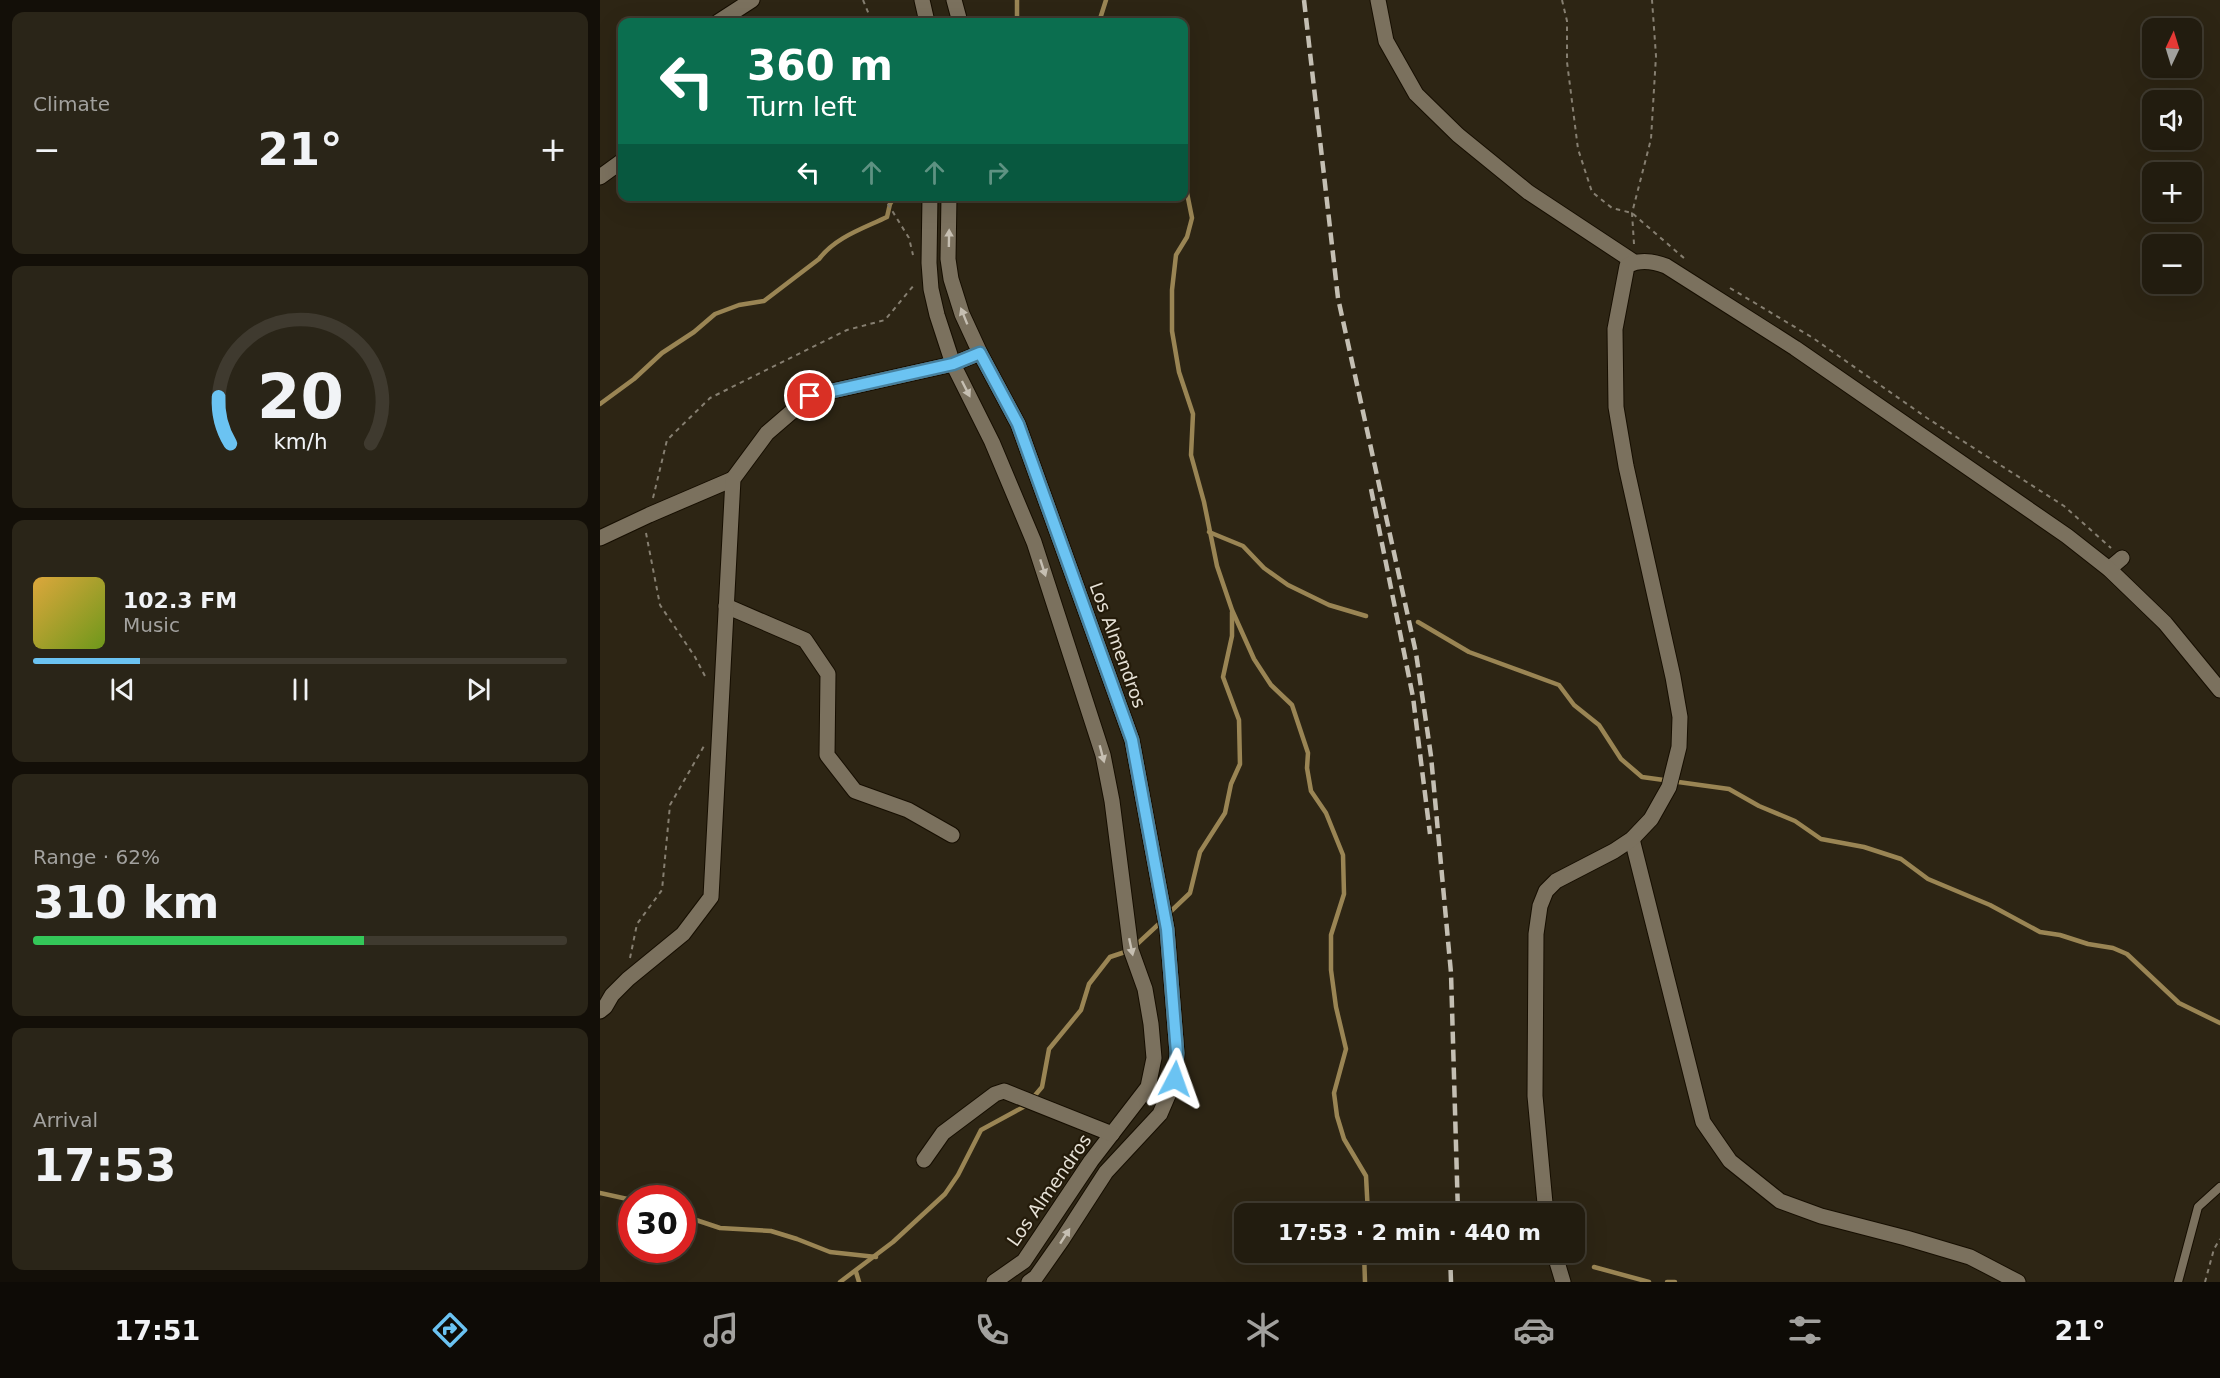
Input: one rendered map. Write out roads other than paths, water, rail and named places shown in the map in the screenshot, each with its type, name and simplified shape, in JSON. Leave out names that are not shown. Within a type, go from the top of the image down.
[{"type":"street","points":[[724,18],[752,0]]},
{"type":"street","points":[[922,0],[926,18]]},
{"type":"street","points":[[954,0],[959,18]]},
{"type":"street","points":[[1378,0],[1386,41],[1416,94],[1458,135],[1528,192],[1634,262],[1658,263],[1666,266],[1795,348],[2067,536],[2109,569],[2165,623],[2220,690]]},
{"type":"street","points":[[600,177],[618,164]]},
{"type":"street","name":"Los Almendros","points":[[930,201],[930,279],[937,315],[953,364],[993,442],[1035,542],[1103,755],[1112,801],[1131,950],[1145,989],[1154,1058],[1148,1087],[1112,1134],[1024,1261],[994,1282]]},
{"type":"street","name":"Los Almendros","points":[[949,201],[948,260],[951,279],[962,314],[1018,424],[1132,740],[1167,929],[1177,1053],[1175,1079],[1160,1114],[1106,1172],[1062,1240],[1036,1277],[1029,1282]]},
{"type":"street","points":[[1545,1203],[1535,1096],[1536,934],[1540,906],[1546,891],[1556,881],[1614,851],[1632,839],[1651,819],[1669,787],[1679,747],[1680,717],[1664,630],[1626,466],[1616,407],[1615,329],[1627,266],[1634,262]]},
{"type":"street","points":[[600,538],[733,479],[767,433],[810,396],[953,364],[980,353]]},
{"type":"street","points":[[600,1011],[628,979],[683,934],[711,897],[733,479]]},
{"type":"street","points":[[2109,569],[2122,558]]},
{"type":"street","points":[[726,606],[805,640],[828,674],[827,755],[855,791],[908,810],[952,835]]},
{"type":"street","points":[[1632,839],[1704,1122],[1730,1161],[1780,1201],[1821,1216],[1970,1257],[2007,1274],[2018,1282]]},
{"type":"street","points":[[924,1160],[943,1133],[995,1094],[1004,1091],[1112,1134]]},
{"type":"street","points":[[1128,1112],[1154,1121]]},
{"type":"street","points":[[1557,1263],[1563,1282]]},
{"type":"lane","points":[[2178,1282],[2198,1207],[2220,1187]]},
{"type":"waterway","points":[[1017,0],[1017,18]]},
{"type":"waterway","points":[[1100,18],[1106,0]]},
{"type":"waterway","points":[[1188,198],[1192,218],[1187,237],[1176,255],[1172,290],[1172,331],[1179,372],[1193,414],[1191,455],[1204,502],[1217,566],[1232,610],[1254,659],[1271,685],[1292,705],[1308,753],[1307,768],[1311,791],[1326,813],[1343,855],[1344,894],[1331,935],[1331,970],[1336,1007],[1346,1049],[1334,1093],[1337,1116],[1344,1139],[1366,1176],[1367,1203]]},
{"type":"waterway","points":[[600,404],[634,379],[662,353],[694,332],[715,314],[739,305],[764,301],[841,239],[887,217],[892,201]]},
{"type":"waterway","points":[[1209,532],[1243,546],[1264,568],[1288,585],[1329,605],[1366,616]]},
{"type":"waterway","points":[[1167,915],[1190,893],[1200,852],[1225,813],[1231,784],[1240,764],[1239,720],[1223,677],[1232,636],[1232,612]]},
{"type":"waterway","points":[[1418,622],[1469,652],[1559,685],[1574,705],[1599,725],[1621,759],[1642,777],[1729,789],[1759,806],[1795,821],[1821,839],[1864,847],[1901,859],[1928,879],[1990,905],[2040,932],[2113,948],[2127,954],[2179,1003],[2220,1023]]},
{"type":"waterway","points":[[1135,946],[1162,921]]},
{"type":"waterway","points":[[840,1282],[893,1242],[945,1194],[958,1175],[981,1130],[1027,1105],[1042,1087],[1049,1049],[1081,1010],[1089,984],[1110,957],[1128,951]]},
{"type":"waterway","points":[[600,1193],[618,1197]]},
{"type":"waterway","points":[[696,1220],[720,1228],[771,1231],[830,1252],[876,1257]]},
{"type":"waterway","points":[[1364,1263],[1365,1282]]},
{"type":"waterway","points":[[1594,1267],[1649,1282]]},
{"type":"waterway","points":[[856,1272],[859,1282]]},
{"type":"waterway","points":[[1667,1282],[1675,1282]]},
{"type":"railway","points":[[1304,0],[1338,298],[1416,653],[1431,756],[1451,973],[1458,1203]]},
{"type":"railway","points":[[1371,489],[1413,697],[1430,834]]},
{"type":"railway","points":[[1450,1263],[1451,1282]]}]
